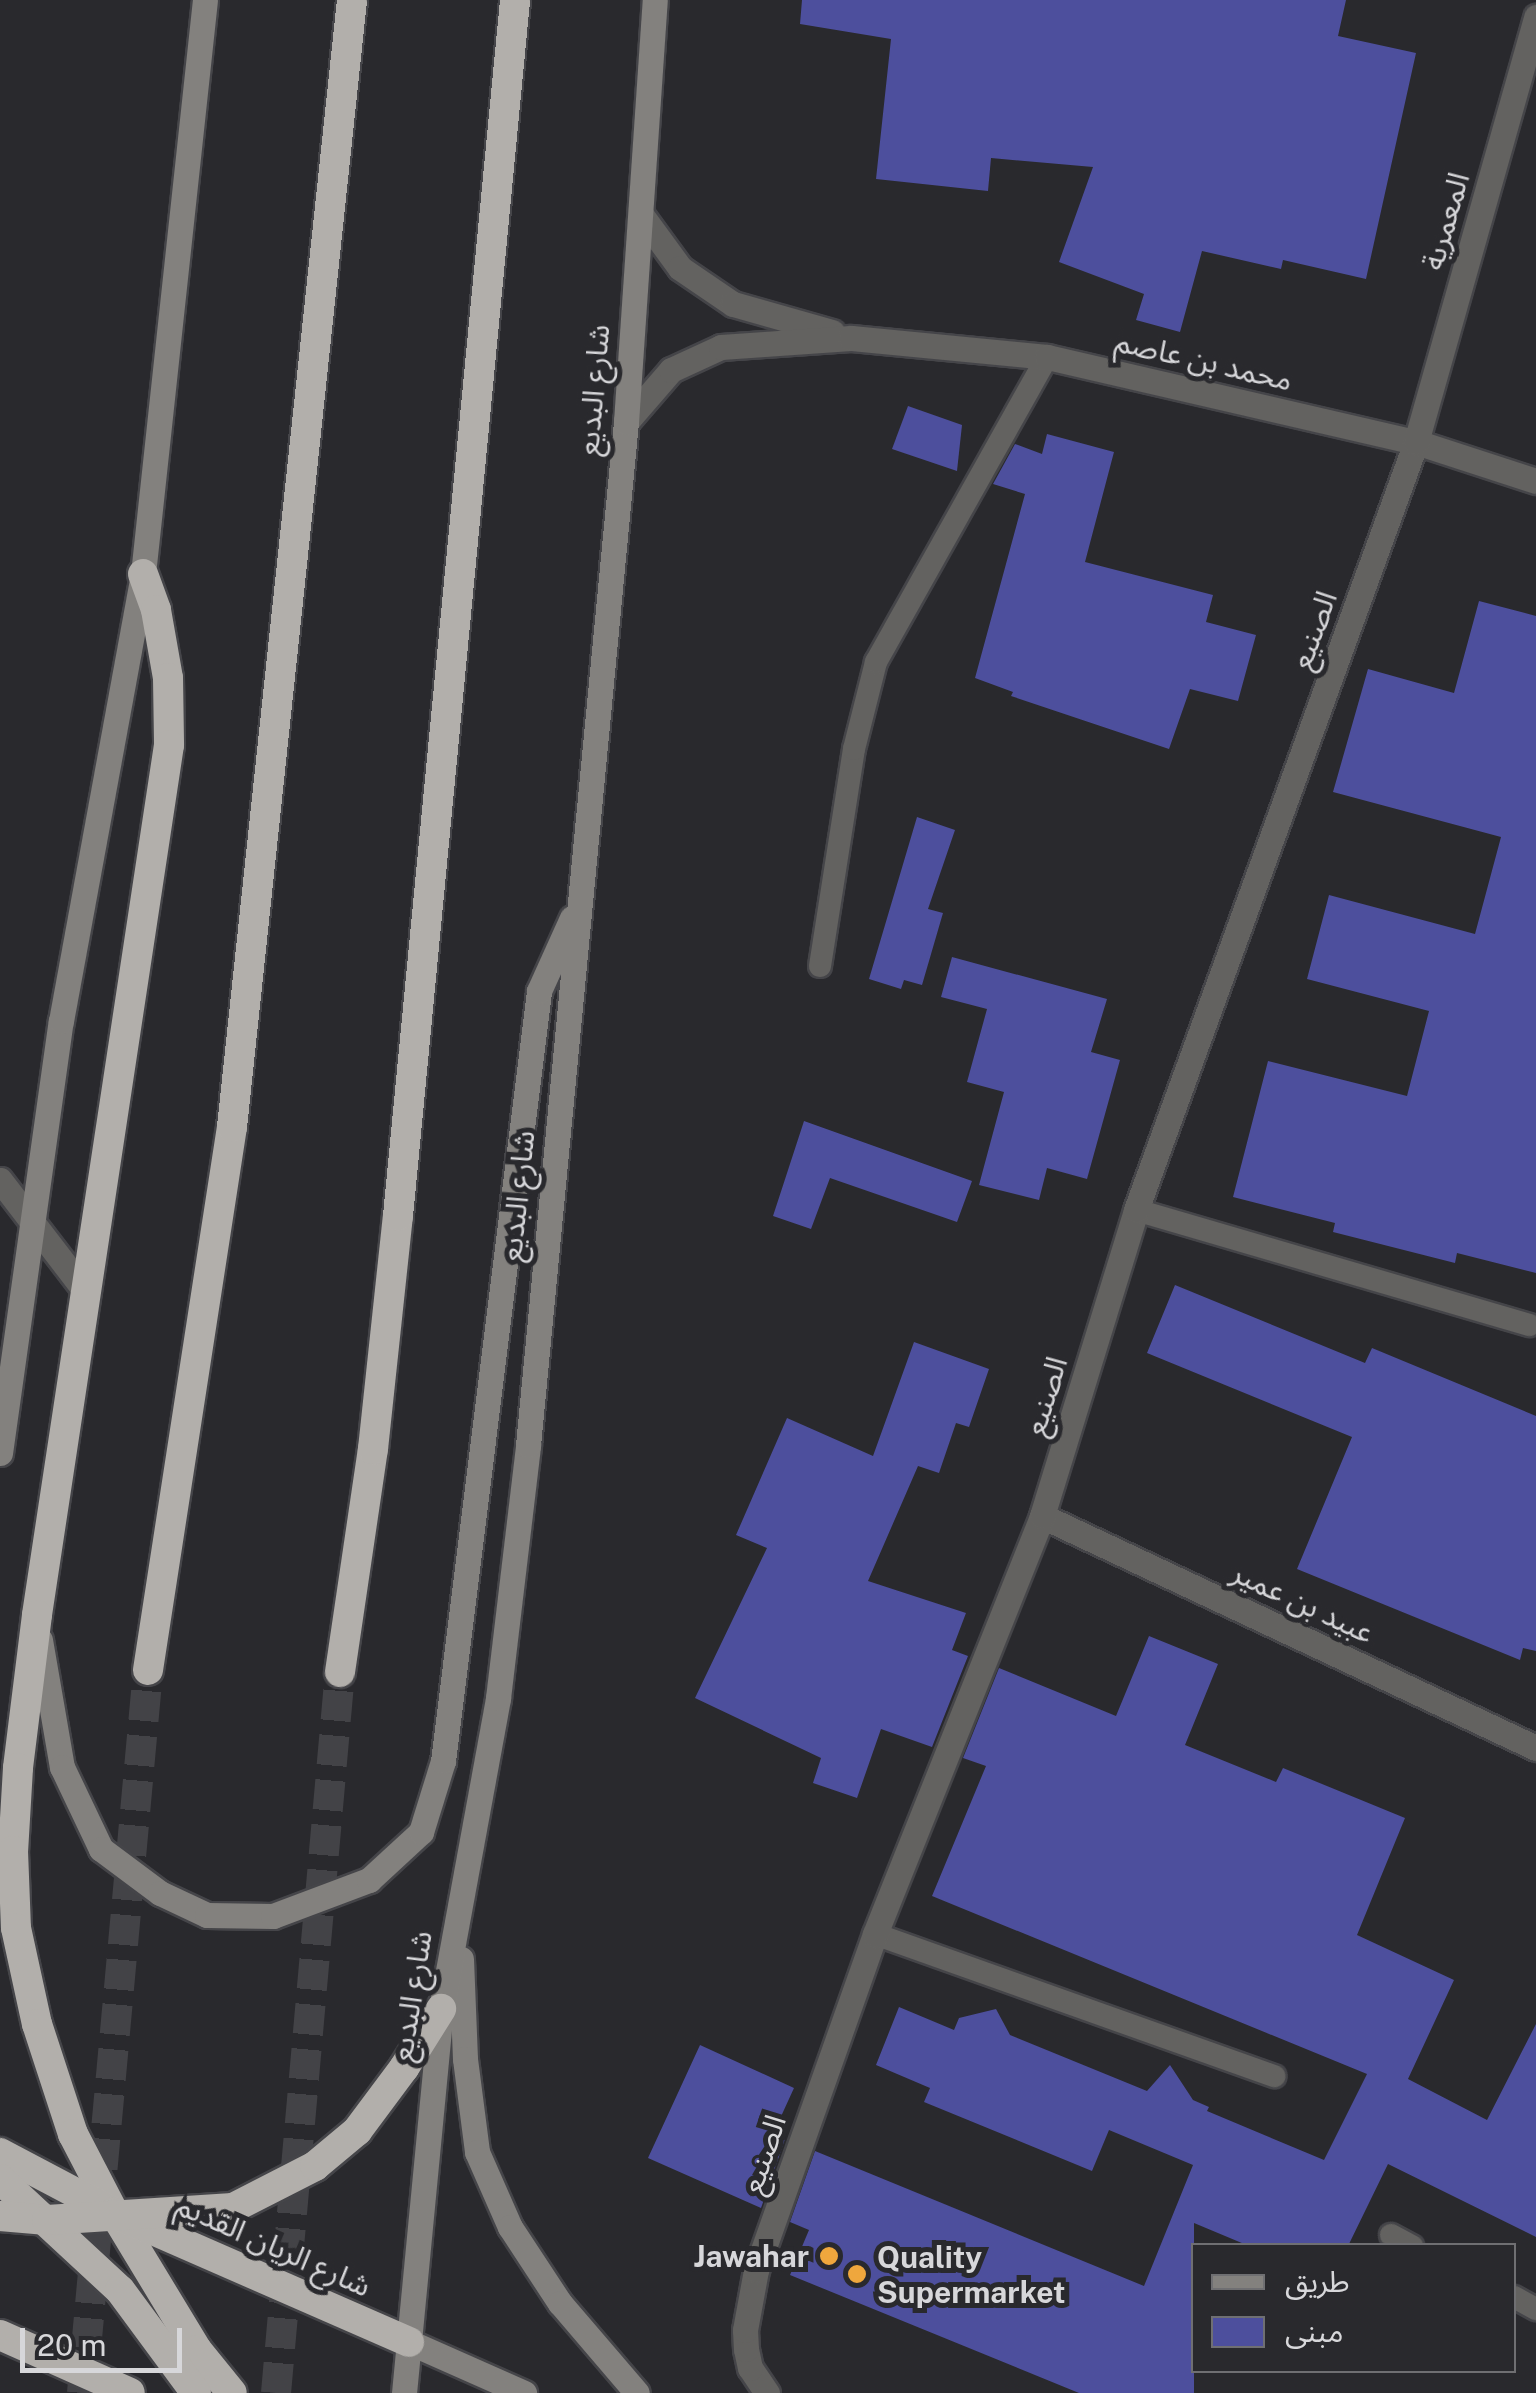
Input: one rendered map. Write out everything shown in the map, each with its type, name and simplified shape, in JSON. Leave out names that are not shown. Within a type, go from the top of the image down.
[{"type":"highway","points":[[148,1670],[232,1126],[352,0]]},
{"type":"highway","points":[[340,1672],[373,1449],[396,1236],[515,0]]},
{"type":"highway","points":[[143,574],[156,610],[168,678],[169,745],[37,1615],[18,1768],[13,1850],[16,1928],[37,2024],[73,2134],[114,2213],[197,2350],[232,2393]]},
{"type":"highway","points":[[0,2216],[47,2220],[233,2208],[316,2166],[357,2130],[441,2009]]},
{"type":"highway","name":"شارع الريان القديم","points":[[0,2153],[114,2213],[408,2342]]},
{"type":"highway","points":[[0,2180],[120,2290],[196,2393]]},
{"type":"highway","points":[[0,2335],[130,2393]]},
{"type":"main road","points":[[0,1452],[61,1021],[143,574],[205,0]]},
{"type":"main road","name":"شارع البديع","points":[[404,2393],[441,2009],[498,1698],[510,1600],[626,422],[655,0]]},
{"type":"main road","points":[[37,1615],[62,1767],[100,1849],[160,1893],[207,1915],[273,1916],[369,1880],[421,1832],[443,1760],[539,992],[581,898]]},
{"type":"main road","points":[[466,1877],[461,1968],[465,2059],[478,2152],[510,2227],[530,2258],[560,2303],[637,2393]]},
{"type":"main road","name":"شارع الريان القديم","points":[[408,2342],[524,2393]]},
{"type":"street","name":"المعمرية","points":[[1416,442],[1536,17]]},
{"type":"street","name":"محمد بن عاصم","points":[[642,216],[680,268],[733,304],[851,338]]},
{"type":"street","name":"محمد بن عاصم","points":[[626,422],[671,370],[721,347],[851,338],[1047,357],[1416,442],[1536,481]]},
{"type":"street","name":"الصنيع","points":[[767,2393],[750,2368],[745,2330],[756,2270],[875,1934],[1042,1516],[1136,1210],[1416,442]]},
{"type":"street","points":[[0,1180],[86,1292]]},
{"type":"street","name":"عبيد بن عمير","points":[[1042,1516],[1536,1748]]},
{"type":"lane","points":[[820,966],[854,748],[876,662],[1047,357]]},
{"type":"lane","points":[[1136,1210],[1530,1325]]},
{"type":"lane","points":[[875,1934],[1274,2076]]},
{"type":"building","points":[[802,0],[1346,0],[1338,36],[1416,53],[1366,279],[1283,260],[1281,269],[1202,251],[1180,332],[1136,320],[1144,294],[1059,262],[1093,167],[991,158],[988,191],[876,179],[891,39],[800,24]]},
{"type":"building","points":[[908,406],[962,425],[957,471],[892,449]]},
{"type":"building","points":[[1047,434],[1114,452],[1085,562],[1213,595],[1206,622],[1256,635],[1238,701],[1190,689],[1169,749],[1011,696],[1013,692],[975,678],[1025,494],[993,484],[1015,444],[1042,454]]},
{"type":"building","points":[[1479,601],[1536,616],[1536,1273],[1457,1253],[1455,1263],[1333,1232],[1335,1223],[1233,1197],[1268,1061],[1407,1096],[1429,1011],[1307,979],[1329,895],[1475,934],[1501,837],[1333,792],[1368,669],[1454,693]]},
{"type":"building","points":[[917,817],[955,830],[928,909],[943,913],[922,985],[904,980],[901,989],[869,979]]},
{"type":"building","points":[[952,957],[1107,999],[1091,1052],[1120,1060],[1087,1179],[1047,1168],[1039,1200],[979,1185],[1004,1092],[967,1082],[987,1009],[941,997]]},
{"type":"building","points":[[804,1121],[972,1181],[957,1222],[830,1178],[811,1229],[773,1216]]},
{"type":"building","points":[[1175,1285],[1365,1363],[1372,1348],[1536,1416],[1536,1651],[1523,1648],[1520,1660],[1297,1569],[1352,1437],[1147,1353]]},
{"type":"building","points":[[914,1342],[989,1369],[969,1427],[956,1423],[939,1473],[918,1466],[868,1581],[966,1613],[952,1650],[968,1656],[932,1747],[881,1729],[857,1798],[813,1783],[821,1758],[695,1698],[767,1548],[736,1535],[787,1418],[873,1456]]},
{"type":"building","points":[[1149,1636],[1218,1664],[1185,1745],[1276,1782],[1283,1768],[1405,1818],[1357,1935],[1454,1980],[1408,2079],[1487,2120],[1536,2024],[1536,2237],[1388,2164],[1349,2243],[1242,2243],[1194,2223],[1194,2393],[1079,2393],[790,2275],[809,2230],[790,2222],[815,2151],[1144,2286],[1193,2165],[1109,2130],[1092,2171],[924,2102],[930,2088],[876,2065],[899,2007],[954,2030],[959,2018],[996,2009],[1010,2035],[1147,2091],[1170,2065],[1193,2100],[1209,2107],[1207,2111],[1324,2160],[1367,2074],[932,1896],[986,1766],[963,1758],[999,1668],[1116,1716]]},
{"type":"building","points":[[700,2045],[794,2088],[773,2134],[785,2139],[761,2208],[648,2158]]},
{"type":"tunnel","points":[[82,2393],[148,1670]]},
{"type":"tunnel","points":[[276,2393],[340,1672]]},
{"type":"place","name":"Jawahar","points":[[829,2256]]},
{"type":"place","name":"Quality Supermarket","points":[[857,2274]]}]
